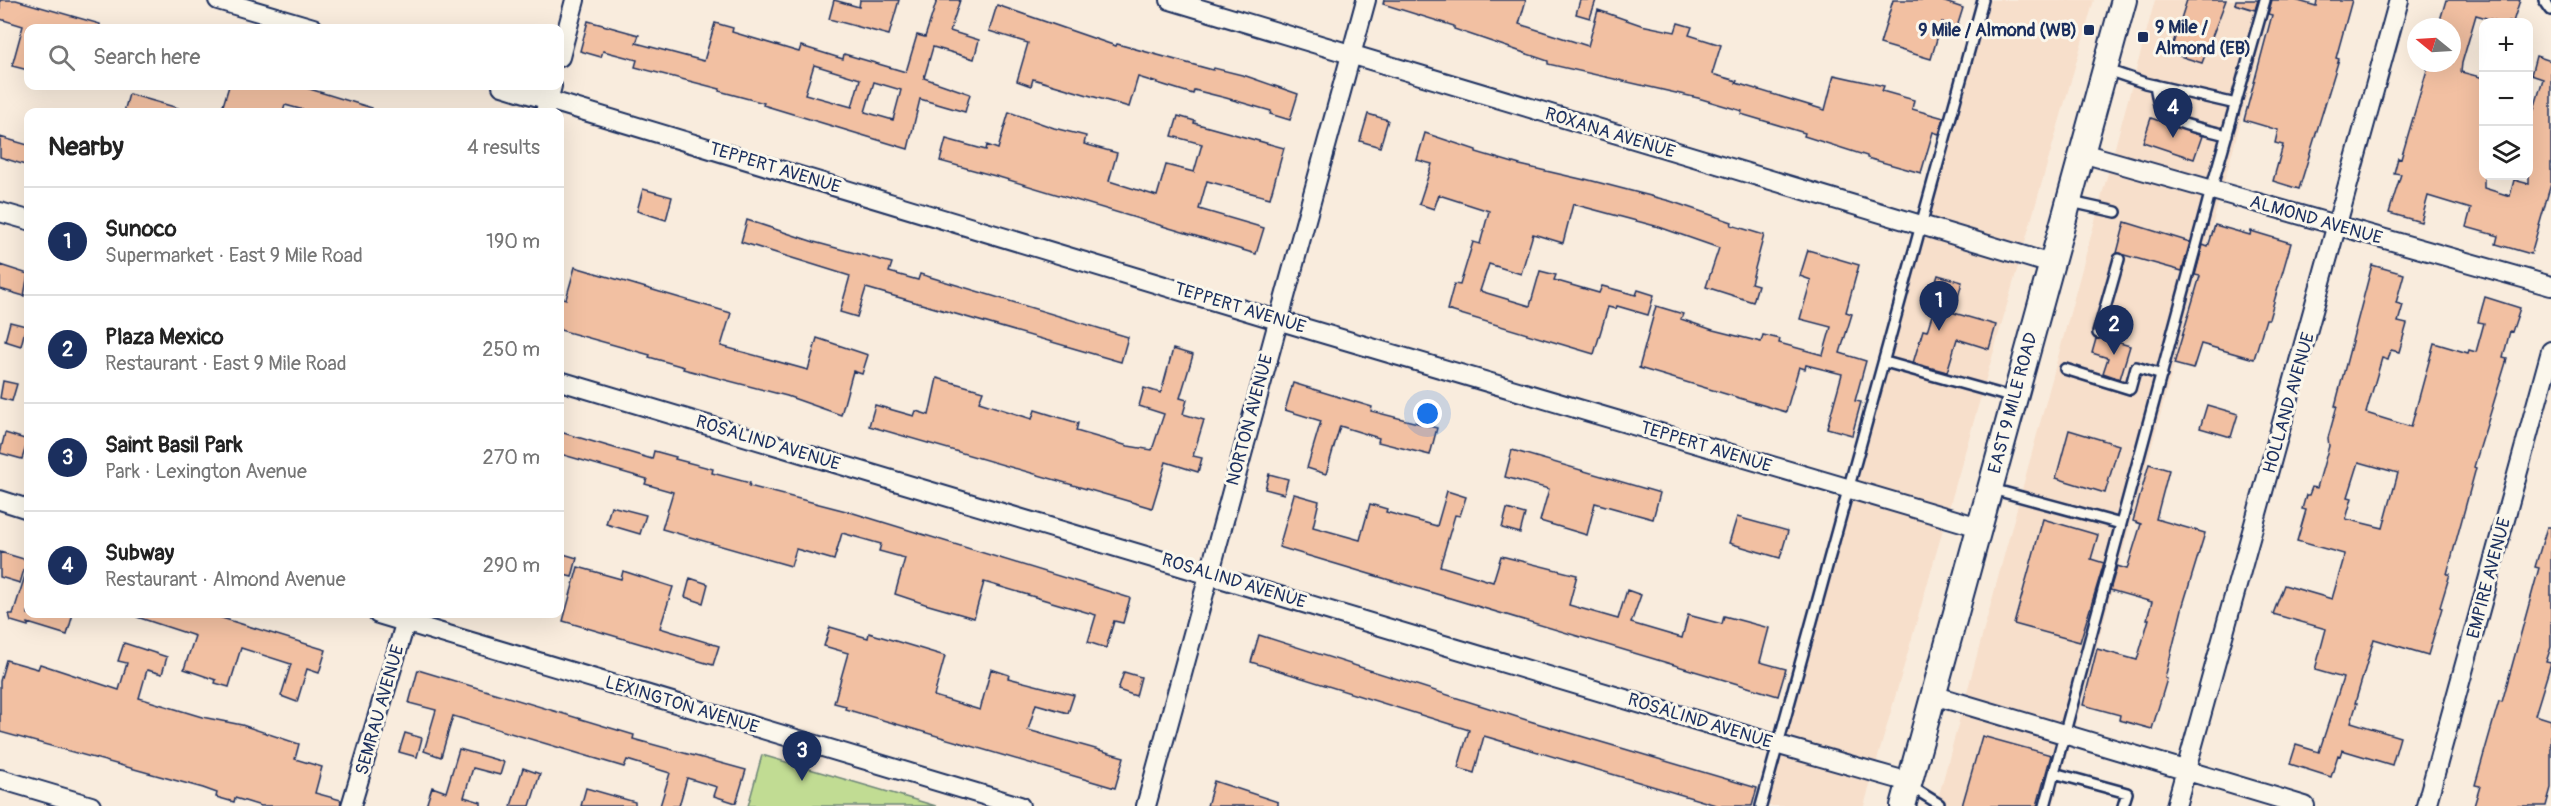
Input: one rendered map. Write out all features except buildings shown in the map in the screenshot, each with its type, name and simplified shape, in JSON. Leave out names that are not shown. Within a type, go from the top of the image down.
[{"type":"main road","name":"EAST 9 MILE ROAD","points":[[1906,791],[2122,0]]},
{"type":"street","points":[[218,0],[299,24]]},
{"type":"street","points":[[564,42],[575,0]]},
{"type":"street","name":"ROXANA AVENUE","points":[[1170,0],[2051,264]]},
{"type":"street","name":"NORTON AVENUE","points":[[1146,806],[1366,0]]},
{"type":"street","name":"HOLLAND AVENUE","points":[[2176,806],[2399,0]]},
{"type":"street","name":"TEPPERT AVENUE","points":[[516,90],[1277,320],[1979,527]]},
{"type":"street","name":"ALMOND AVENUE","points":[[2082,153],[2551,286]]},
{"type":"street","points":[[0,212],[24,219]]},
{"type":"street","name":"EMPIRE AVENUE","points":[[2426,806],[2551,351]]},
{"type":"street","name":"ROSALIND AVENUE","points":[[564,382],[1779,745],[1906,791]]},
{"type":"street","points":[[0,500],[24,508]]},
{"type":"street","name":"SEMRAU AVENUE","points":[[351,806],[407,618]]},
{"type":"street","name":"LEXINGTON AVENUE","points":[[407,618],[1020,806]]},
{"type":"street","points":[[1933,695],[2306,806]]},
{"type":"street","points":[[0,779],[91,806]]},
{"type":"lane","points":[[1761,806],[1850,490],[1983,0]]},
{"type":"lane","points":[[2045,806],[2162,375],[2169,331],[2265,0]]},
{"type":"lane","points":[[2544,0],[2551,10]]},
{"type":"lane","points":[[2105,69],[2156,85],[2236,104]]},
{"type":"lane","points":[[2156,85],[2159,106],[2164,115],[2227,135]]},
{"type":"lane","points":[[2068,201],[2116,212]]},
{"type":"lane","points":[[2098,333],[2119,259]]},
{"type":"lane","points":[[1885,362],[2014,398]]},
{"type":"lane","points":[[2065,369],[2130,389],[2136,367],[2162,375]]},
{"type":"lane","points":[[1990,489],[2121,524]]},
{"type":"lane","points":[[2054,773],[2127,793],[2123,806]]},
{"type":"lane","points":[[1906,791],[1939,804],[1939,806]]},
{"type":"shaded area","points":[[1976,0],[2094,0],[1864,806],[1755,806]]},
{"type":"shaded area","points":[[2155,0],[2274,0],[2053,806],[1936,806]]},
{"type":"green space","points":[[762,755],[936,806],[748,806]]},
{"type":"place","name":"9 Mile / Almond (WB)","points":[[2089,30]]},
{"type":"place","name":"9 Mile / Almond (EB)","points":[[2143,37]]},
{"type":"place","name":"Subway","points":[[2173,138]]},
{"type":"place","name":"Sunoco","points":[[1939,331]]},
{"type":"place","name":"Plaza Mexico","points":[[2114,355]]},
{"type":"place","name":"Saint Basil Park","points":[[802,781]]}]
